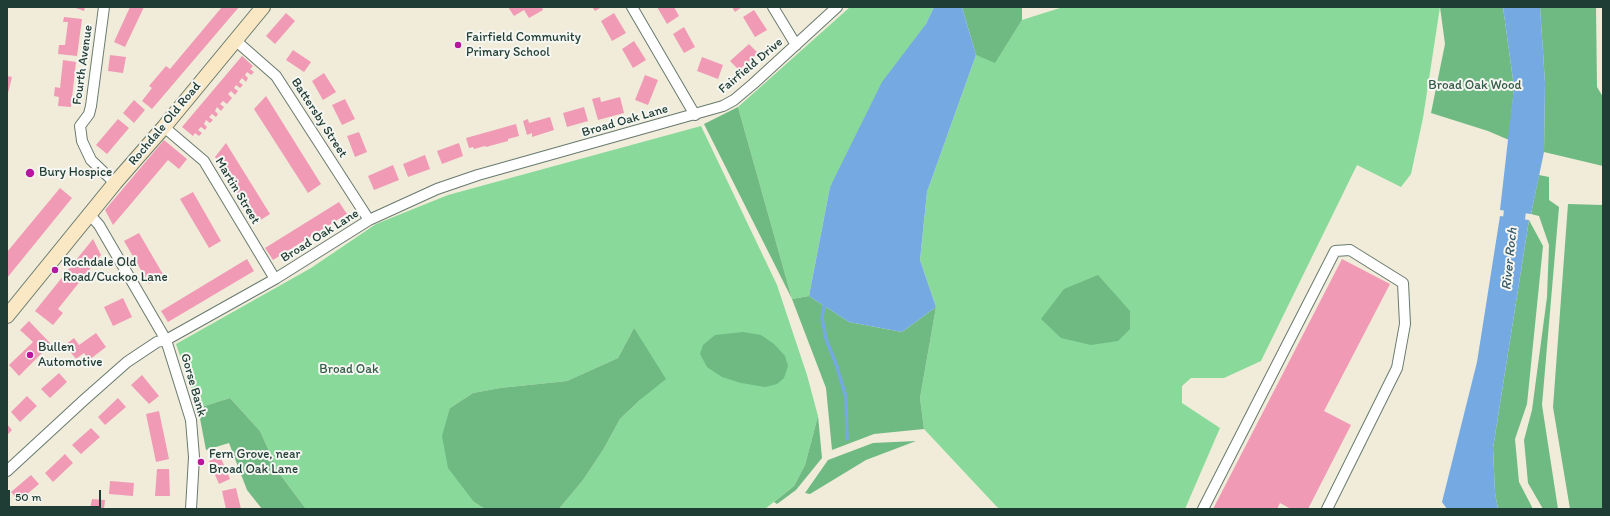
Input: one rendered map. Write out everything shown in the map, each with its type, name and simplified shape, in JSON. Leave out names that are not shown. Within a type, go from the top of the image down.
[{"type":"main road","name":"Rochdale Old Road","points":[[7,316],[116,182],[164,127],[263,7]]},
{"type":"street","name":"Fourth Avenue","points":[[104,7],[91,106],[89,114],[80,126],[82,141],[91,160],[116,182]]},
{"type":"street","points":[[632,7],[695,115]]},
{"type":"street","points":[[773,7],[796,45]]},
{"type":"street","name":"Fairfield Drive","points":[[695,115],[724,106],[734,100],[837,7]]},
{"type":"street","name":"Battersby Street","points":[[236,40],[276,76],[369,220]]},
{"type":"street","name":"Broad Oak Lane","points":[[7,471],[127,362],[157,342],[166,340],[275,279],[369,220],[437,189],[478,175],[695,115]]},
{"type":"street","name":"Martin Street","points":[[164,127],[204,161],[275,279]]},
{"type":"street","name":"Gorse Bank","points":[[90,214],[99,225],[166,340],[191,420],[194,457],[191,509]]},
{"type":"street","points":[[1203,509],[1335,251],[1350,250],[1403,283],[1405,324],[1396,368],[1327,509]]},
{"type":"green space","points":[[850,7],[934,7],[926,24],[830,187],[809,296],[792,299],[738,107]]},
{"type":"green space","points":[[962,7],[1022,7],[1022,20],[995,63],[976,55]]},
{"type":"green space","points":[[1063,7],[1440,7],[1423,118],[1411,174],[1401,187],[1357,165],[1261,361],[1224,378],[1191,378],[1182,386],[1182,403],[1220,428],[1185,509],[1001,509],[997,507],[924,429],[920,398],[936,307],[920,260],[927,192],[976,55],[995,62],[1022,20]]},
{"type":"green space","name":"Broad Oak Wood","points":[[1440,7],[1503,7],[1514,87],[1509,140],[1488,131],[1431,113],[1445,44]]},
{"type":"green space","points":[[1540,7],[1596,7],[1597,87],[1603,97],[1603,166],[1544,152],[1545,83]]},
{"type":"green space","points":[[738,107],[792,299],[704,124]]},
{"type":"green space","name":"Broad Oak","points":[[701,126],[777,285],[807,375],[818,416],[805,465],[794,486],[765,509],[559,509],[583,480],[603,450],[620,419],[641,399],[634,328],[618,358],[567,381],[500,388],[473,393],[450,408],[474,502],[485,509],[306,509],[279,473],[260,431],[230,398],[198,408],[176,344],[311,268],[376,224],[448,195]]},
{"type":"green space","points":[[1539,175],[1549,177],[1549,200],[1559,207],[1542,405],[1558,509],[1543,509],[1528,483],[1524,440],[1532,410],[1547,297],[1549,245],[1539,216],[1531,214]]},
{"type":"green space","points":[[1568,204],[1603,205],[1603,509],[1570,509],[1553,407]]},
{"type":"green space","points":[[1529,220],[1543,246],[1527,404],[1515,439],[1519,482],[1533,509],[1498,509],[1495,493],[1493,448]]},
{"type":"green space","points":[[1098,275],[1130,311],[1130,329],[1118,341],[1091,345],[1061,338],[1041,319],[1064,289]]},
{"type":"green space","points":[[809,296],[849,322],[902,332],[936,307],[920,398],[924,429],[874,434],[832,450],[826,388],[792,299]]},
{"type":"green space","points":[[634,328],[666,379],[641,399],[620,419],[603,450],[583,480],[559,509],[485,509],[474,502],[448,468],[442,436],[450,408],[473,393],[500,388],[567,381],[618,358]]},
{"type":"green space","points":[[743,332],[761,335],[774,344],[785,356],[788,366],[784,378],[777,384],[765,387],[741,383],[722,377],[707,367],[700,354],[703,345],[715,335]]},
{"type":"green space","points":[[230,398],[260,431],[279,473],[306,509],[262,509],[247,490],[229,443],[206,450],[198,408]]},
{"type":"green space","points":[[818,416],[822,458],[796,490],[777,504],[774,502],[794,486],[805,465]]},
{"type":"green space","points":[[916,441],[866,460],[810,494],[805,493],[828,460],[873,443]]},
{"type":"water","points":[[934,7],[962,7],[976,55],[927,192],[920,260],[936,307],[902,332],[849,322],[809,296],[830,187],[882,82],[926,24]]},
{"type":"water","points":[[1503,7],[1540,7],[1545,83],[1544,152],[1531,214],[1500,210],[1514,87]]},
{"type":"water","points":[[1500,216],[1529,220],[1493,448],[1495,493],[1498,509],[1447,509],[1442,502],[1477,362]]},
{"type":"building","points":[[73,7],[85,7],[84,11]]},
{"type":"building","points":[[130,7],[144,7],[125,47],[114,42]]},
{"type":"building","points":[[222,7],[239,7],[152,109],[142,101],[152,88],[149,86],[166,66],[170,69]]},
{"type":"building","points":[[508,7],[542,7],[543,10],[529,18],[524,10],[514,16]]},
{"type":"building","points":[[592,7],[602,7],[595,11]]},
{"type":"building","points":[[657,7],[674,7],[679,16],[667,24]]},
{"type":"building","points":[[732,7],[742,7],[735,12]]},
{"type":"building","points":[[754,10],[767,30],[755,37],[743,17]]},
{"type":"building","points":[[286,13],[295,21],[275,44],[266,36]]},
{"type":"building","points":[[614,13],[626,33],[612,41],[601,21]]},
{"type":"building","points":[[64,17],[82,19],[77,56],[58,54],[59,45],[65,45],[68,22],[63,22]]},
{"type":"building","points":[[684,27],[695,47],[684,53],[673,34]]},
{"type":"building","points":[[634,41],[646,60],[633,68],[622,49]]},
{"type":"building","points":[[749,44],[758,53],[739,70],[730,61]]},
{"type":"building","points":[[293,50],[311,62],[304,72],[286,60]]},
{"type":"building","points":[[110,55],[126,57],[123,73],[108,71]]},
{"type":"building","points":[[242,56],[253,66],[250,69],[254,72],[251,75],[247,72],[245,75],[248,78],[246,82],[242,78],[239,82],[243,85],[240,88],[236,85],[234,88],[238,91],[235,95],[231,91],[228,94],[232,98],[227,104],[223,101],[220,104],[224,107],[221,111],[217,107],[215,111],[218,114],[216,117],[212,114],[209,117],[213,120],[210,123],[206,120],[204,124],[207,127],[205,130],[201,127],[198,130],[202,133],[199,136],[195,133],[193,136],[182,127]]},
{"type":"building","points":[[702,57],[723,65],[718,79],[697,71]]},
{"type":"building","points":[[63,60],[76,62],[71,107],[58,106],[59,97],[54,96],[55,87],[60,88]]},
{"type":"building","points":[[324,73],[336,92],[323,100],[312,81]]},
{"type":"building","points":[[645,75],[658,80],[648,105],[635,100]]},
{"type":"building","points":[[7,76],[12,77],[8,93],[7,93]]},
{"type":"building","points":[[266,96],[321,184],[308,193],[254,109]]},
{"type":"building","points":[[600,97],[601,102],[620,97],[624,113],[598,120],[592,99]]},
{"type":"building","points":[[345,99],[355,119],[342,125],[332,105]]},
{"type":"building","points":[[134,100],[145,110],[134,123],[123,113]]},
{"type":"building","points":[[584,107],[588,121],[567,127],[563,113]]},
{"type":"building","points":[[550,117],[554,130],[532,137],[532,133],[527,135],[523,121],[528,119],[529,123]]},
{"type":"building","points":[[118,119],[129,128],[107,154],[96,145]]},
{"type":"building","points":[[516,124],[519,136],[508,139],[508,141],[486,147],[474,149],[473,147],[469,148],[466,138]]},
{"type":"building","points":[[359,132],[367,152],[355,157],[347,136]]},
{"type":"building","points":[[164,140],[187,159],[179,169],[168,160],[113,225],[105,210]]},
{"type":"building","points":[[226,143],[270,214],[256,223],[215,157]]},
{"type":"building","points":[[459,143],[463,156],[442,164],[437,151]]},
{"type":"building","points":[[425,155],[430,169],[408,177],[403,164]]},
{"type":"building","points":[[393,165],[399,180],[374,190],[368,176]]},
{"type":"building","points":[[60,188],[72,198],[7,278],[7,252]]},
{"type":"building","points":[[193,192],[221,241],[209,248],[180,199]]},
{"type":"building","points":[[339,202],[347,214],[273,260],[265,248]]},
{"type":"building","points":[[139,233],[164,276],[149,284],[124,241]]},
{"type":"building","points":[[93,239],[101,255],[58,309],[63,313],[53,325],[35,311]]},
{"type":"building","points":[[247,259],[254,271],[168,322],[161,311]]},
{"type":"building","points":[[1342,259],[1390,284],[1324,411],[1351,425],[1308,509],[1291,509],[1280,503],[1277,509],[1213,509]]},
{"type":"building","points":[[123,298],[132,317],[113,326],[104,307]]},
{"type":"building","name":"Bullen Automotive","points":[[29,321],[51,344],[19,376],[9,365],[33,342],[20,330]]},
{"type":"building","points":[[96,333],[106,347],[89,360],[84,353],[76,359],[65,345],[74,338],[79,345]]},
{"type":"building","points":[[59,373],[67,382],[50,398],[41,389]]},
{"type":"building","points":[[142,375],[159,396],[149,404],[131,385]]},
{"type":"building","points":[[27,396],[37,406],[20,422],[11,412]]},
{"type":"building","points":[[118,398],[126,407],[105,425],[98,417]]},
{"type":"building","points":[[159,411],[169,459],[156,462],[146,414]]},
{"type":"building","points":[[7,424],[12,430],[7,435]]},
{"type":"building","points":[[91,428],[100,437],[81,454],[72,445]]},
{"type":"building","points":[[65,454],[73,463],[53,482],[45,473]]},
{"type":"building","points":[[220,456],[230,479],[219,484],[209,461]]},
{"type":"building","points":[[157,469],[169,469],[170,496],[155,496]]},
{"type":"building","points":[[31,475],[39,484],[19,501],[11,492]]},
{"type":"building","points":[[110,481],[134,483],[133,496],[109,494]]},
{"type":"building","points":[[236,488],[241,509],[226,509],[222,491]]},
{"type":"building","points":[[92,499],[105,500],[104,509],[90,509]]},
{"type":"waterway","name":"River Roch","points":[[1511,247],[1518,182]]},
{"type":"waterway","points":[[824,306],[822,318],[826,339],[836,364],[846,397],[847,439]]},
{"type":"place","name":"Fairfield Community Primary School","points":[[458,45]]},
{"type":"place","name":"Bury Hospice","points":[[30,173]]},
{"type":"place","name":"Rochdale Old Road/Cuckoo Lane","points":[[55,270]]},
{"type":"place","name":"Bullen Automotive","points":[[30,355]]},
{"type":"place","name":"Fern Grove, near Broad Oak Lane","points":[[201,462]]}]
